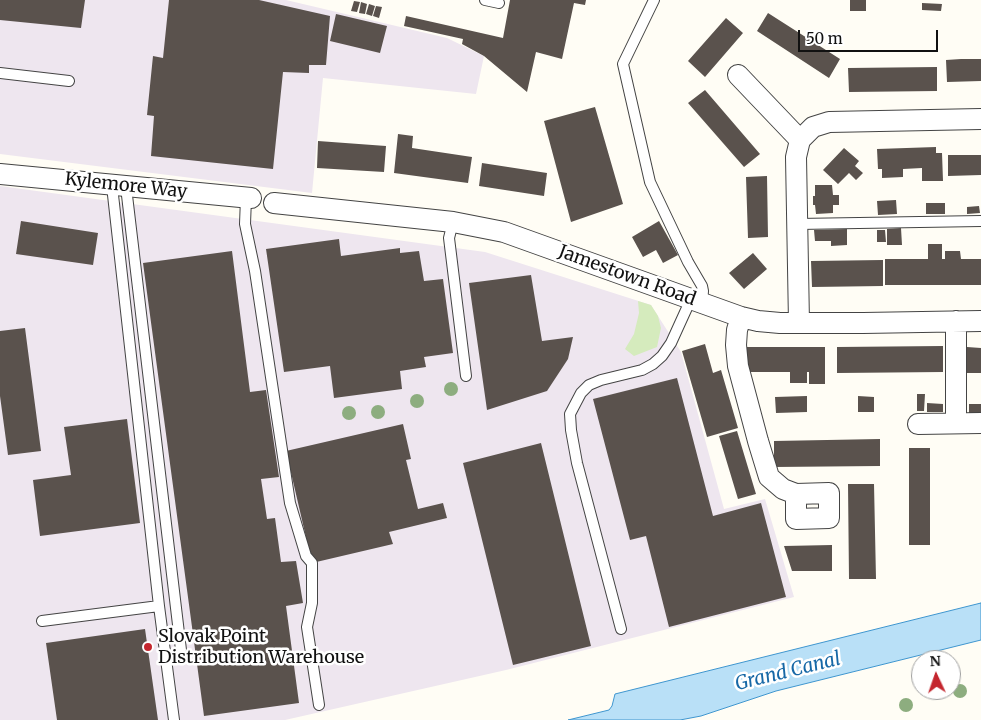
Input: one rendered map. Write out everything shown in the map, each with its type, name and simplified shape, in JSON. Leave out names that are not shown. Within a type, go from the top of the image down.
[{"type":"street","points":[[738,76],[800,140]]},
{"type":"street","points":[[799,323],[796,157],[800,140],[813,127],[830,122],[981,119]]},
{"type":"street","name":"Kylemore Way","points":[[0,174],[249,198]]},
{"type":"street","name":"Jamestown Road","points":[[274,203],[453,222],[504,232],[741,317],[758,321],[799,323],[981,321]]},
{"type":"street","points":[[741,317],[737,330],[736,345],[738,359],[769,478],[783,489],[796,494]]},
{"type":"street","points":[[956,321],[956,423]]},
{"type":"street","points":[[918,424],[981,423]]},
{"type":"lane","points":[[485,0],[499,3]]},
{"type":"lane","points":[[621,629],[577,463],[570,414],[581,393],[588,386],[601,380],[642,370],[662,356],[703,292],[702,286],[688,262],[650,182],[623,64],[654,0]]},
{"type":"lane","points":[[0,73],[68,81]]},
{"type":"lane","points":[[119,186],[159,606],[174,720]]},
{"type":"lane","points":[[119,186],[181,650]]},
{"type":"lane","points":[[249,198],[245,224],[255,270],[290,503],[306,556],[312,563],[312,603],[307,627],[319,705]]},
{"type":"lane","points":[[798,224],[981,220]]},
{"type":"lane","points":[[453,222],[449,238],[466,376]]},
{"type":"lane","points":[[42,621],[159,606]]},
{"type":"shaded area","points":[[0,0],[286,0],[447,38],[484,56],[476,94],[323,78],[312,193],[0,154]]},
{"type":"shaded area","points":[[0,186],[485,252],[651,305],[681,352],[724,509],[765,499],[794,597],[506,670],[285,720],[0,720]]},
{"type":"green space","points":[[638,301],[651,305],[658,316],[661,328],[657,347],[634,356],[625,349],[634,334],[639,313]]},
{"type":"water","name":"Grand Canal","points":[[981,603],[981,640],[941,650],[911,650],[911,657],[776,691],[701,716],[680,720],[568,720],[609,710],[615,694]]},
{"type":"building","points":[[0,0],[85,0],[81,28],[0,20]]},
{"type":"building","points":[[169,0],[259,0],[330,16],[326,65],[309,65],[309,73],[283,72],[273,169],[151,156],[154,116],[147,115],[153,56],[163,58]]},
{"type":"building","points":[[510,0],[586,0],[585,5],[574,3],[562,59],[536,52],[527,92],[484,56],[462,44],[463,39],[404,26],[406,16],[503,38]]},
{"type":"building","points":[[850,0],[866,0],[866,11],[850,11]]},
{"type":"building","points":[[354,1],[360,2],[357,12],[351,11]]},
{"type":"building","points":[[361,2],[367,4],[365,14],[359,13]]},
{"type":"building","points":[[922,3],[942,4],[941,11],[922,10]]},
{"type":"building","points":[[369,4],[375,6],[372,16],[366,14]]},
{"type":"building","points":[[376,6],[382,7],[379,18],[373,16]]},
{"type":"building","points":[[768,13],[840,59],[829,78],[757,31]]},
{"type":"building","points":[[336,14],[387,26],[380,53],[330,41]]},
{"type":"building","points":[[726,18],[743,33],[705,77],[688,61]]},
{"type":"building","points":[[981,59],[981,81],[947,82],[946,60]]},
{"type":"building","points":[[937,67],[937,91],[849,92],[848,68]]},
{"type":"building","points":[[705,90],[760,154],[744,167],[688,103]]},
{"type":"building","points":[[595,107],[623,204],[571,222],[544,121]]},
{"type":"building","points":[[398,134],[413,136],[412,148],[472,157],[468,183],[394,173]]},
{"type":"building","points":[[318,141],[386,146],[384,172],[317,168]]},
{"type":"building","points":[[936,147],[936,153],[942,153],[943,181],[922,181],[922,168],[903,169],[903,177],[882,178],[882,169],[878,169],[877,149]]},
{"type":"building","points":[[844,148],[859,161],[855,166],[863,173],[856,180],[849,173],[838,184],[823,170]]},
{"type":"building","points":[[948,155],[981,155],[981,175],[948,176]]},
{"type":"building","points":[[482,163],[547,173],[544,196],[479,186]]},
{"type":"building","points":[[767,176],[768,237],[748,238],[746,177]]},
{"type":"building","points":[[815,185],[832,185],[833,195],[839,195],[839,205],[833,205],[833,213],[816,214],[815,205],[813,205]]},
{"type":"building","points":[[896,200],[897,214],[878,215],[877,201]]},
{"type":"building","points":[[926,203],[945,203],[945,214],[926,214]]},
{"type":"building","points":[[979,206],[980,213],[967,214],[967,207]]},
{"type":"building","points":[[21,221],[98,233],[93,265],[16,254]]},
{"type":"building","points":[[659,221],[678,255],[663,263],[656,250],[643,257],[632,237]]},
{"type":"building","points":[[901,228],[902,245],[887,245],[887,229]]},
{"type":"building","points":[[847,229],[847,245],[831,246],[831,241],[815,241],[814,230]]},
{"type":"building","points":[[877,230],[885,230],[886,242],[877,242]]},
{"type":"building","points":[[339,239],[341,256],[400,248],[400,253],[419,251],[424,281],[443,279],[453,353],[424,357],[426,367],[400,371],[402,389],[334,398],[330,366],[284,372],[266,249]]},
{"type":"building","points":[[928,244],[942,244],[942,259],[945,259],[945,251],[960,251],[961,259],[981,259],[981,285],[885,285],[885,259],[928,259]]},
{"type":"building","points":[[232,251],[250,392],[266,390],[279,477],[261,479],[267,519],[275,518],[281,562],[296,561],[303,603],[286,606],[299,703],[204,716],[143,263]]},
{"type":"building","points":[[753,253],[767,269],[744,289],[729,273]]},
{"type":"building","points":[[883,260],[883,286],[812,287],[811,261]]},
{"type":"building","points":[[531,275],[542,341],[573,337],[568,359],[547,391],[487,410],[469,283]]},
{"type":"building","points":[[25,328],[41,451],[8,455],[0,396],[0,331]]},
{"type":"building","points":[[705,344],[713,373],[721,370],[738,428],[707,437],[682,351]]},
{"type":"building","points":[[943,346],[943,372],[837,373],[837,347]]},
{"type":"building","points":[[747,347],[825,347],[825,384],[809,384],[809,372],[807,372],[807,383],[790,383],[790,372],[747,372]]},
{"type":"building","points":[[967,347],[981,348],[981,373],[967,373]]},
{"type":"building","points":[[677,378],[713,516],[761,503],[786,597],[669,627],[646,536],[630,540],[593,399]]},
{"type":"building","points":[[917,394],[925,394],[924,411],[917,411]]},
{"type":"building","points":[[807,396],[807,412],[776,413],[775,397]]},
{"type":"building","points":[[858,396],[874,397],[874,412],[858,412]]},
{"type":"building","points":[[927,403],[943,404],[943,412],[927,412]]},
{"type":"building","points":[[969,404],[981,404],[981,413],[969,413]]},
{"type":"building","points":[[127,419],[140,523],[40,536],[33,480],[71,475],[64,427]]},
{"type":"building","points":[[403,424],[411,459],[406,460],[418,509],[443,503],[447,518],[389,532],[393,544],[312,563],[286,451]]},
{"type":"building","points":[[737,431],[756,494],[738,499],[719,436]]},
{"type":"building","points":[[880,439],[880,466],[774,467],[774,441]]},
{"type":"building","points":[[541,443],[591,646],[513,665],[463,463]]},
{"type":"building","points":[[909,448],[930,448],[930,545],[909,545]]},
{"type":"building","points":[[848,484],[874,484],[876,579],[849,579]]},
{"type":"building","points":[[832,545],[832,571],[792,571],[784,546]]},
{"type":"building","points":[[145,629],[158,720],[57,720],[46,643]]},
{"type":"place","name":"Slovak Point Distribution Warehouse","points":[[148,647]]}]
